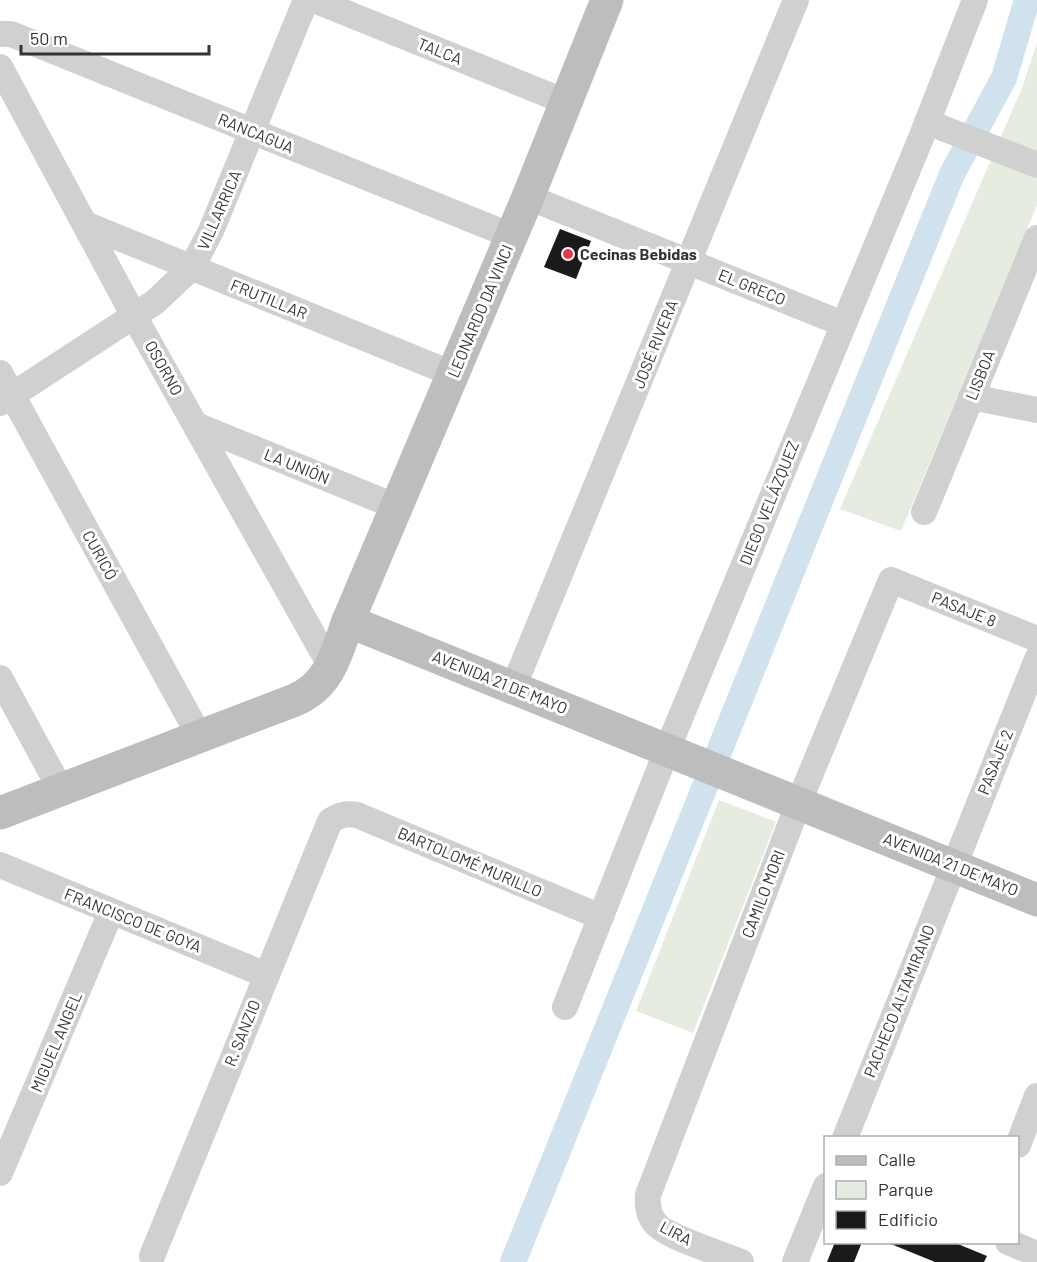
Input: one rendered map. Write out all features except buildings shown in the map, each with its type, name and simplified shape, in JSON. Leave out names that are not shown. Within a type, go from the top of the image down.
[{"type":"street","name":"VILLARRICA","points":[[4,390],[134,316],[161,296],[192,267],[211,231],[306,0]]},
{"type":"street","name":"TALCA","points":[[315,0],[566,102]]},
{"type":"street","name":"LEONARDO DA VINCI","points":[[348,621],[512,236],[607,0]]},
{"type":"street","name":"JOSÉ RIVERA","points":[[513,688],[796,0]]},
{"type":"street","name":"DIEGO VELÁZQUEZ","points":[[565,1007],[601,917],[678,754],[843,324],[937,125],[975,0]]},
{"type":"street","name":"RANCAGUA","points":[[0,34],[11,34],[512,236]]},
{"type":"street","name":"OSORNO","points":[[0,68],[134,316],[331,667]]},
{"type":"street","points":[[937,125],[1037,165]]},
{"type":"street","name":"EL GRECO","points":[[528,197],[843,324]]},
{"type":"street","name":"FRUTILLAR","points":[[85,224],[453,374]]},
{"type":"street","name":"LISBOA","points":[[924,512],[971,397],[1025,298],[1037,238]]},
{"type":"street","name":"CURICÓ","points":[[4,390],[200,737]]},
{"type":"street","points":[[971,397],[1037,411]]},
{"type":"street","name":"LA UNIÓN","points":[[196,425],[397,507]]},
{"type":"street","name":"PASAJE 8","points":[[891,580],[1037,639]]},
{"type":"street","name":"CAMILO MORI","points":[[649,1212],[650,1187],[799,802],[891,580]]},
{"type":"street","points":[[1,812],[306,695],[324,678],[331,667],[348,621]]},
{"type":"street","name":"AVENIDA 21 DE MAYO","points":[[348,621],[1037,900]]},
{"type":"street","name":"PASAJE 2","points":[[953,865],[1037,659]]},
{"type":"street","points":[[0,678],[61,790]]},
{"type":"street","name":"BARTOLOMÉ MURILLO","points":[[339,815],[357,814],[601,917]]},
{"type":"street","name":"R. SANZIO","points":[[152,1256],[326,829],[330,821],[339,815]]},
{"type":"street","name":"FRANCISCO DE GOYA","points":[[0,865],[266,975]]},
{"type":"street","name":"PACHECO ALTAMIRANO","points":[[845,1136],[953,865]]},
{"type":"street","name":"MIGUEL ANGEL","points":[[0,1173],[111,912]]},
{"type":"street","points":[[1019,1140],[1037,1096]]},
{"type":"street","points":[[795,1262],[824,1189]]},
{"type":"street","name":"LIRA","points":[[649,1212],[653,1220],[665,1231],[741,1262]]},
{"type":"street","points":[[1013,1244],[1037,1254]]},
{"type":"green space","points":[[1037,43],[1037,205],[901,531],[840,509],[1022,88]]},
{"type":"green space","points":[[719,800],[776,822],[693,1033],[636,1011]]},
{"type":"waterway","points":[[513,1262],[952,174],[1004,78],[1027,0]]},
{"type":"place","name":"Cecinas Bebidas","points":[[568,254]]}]
